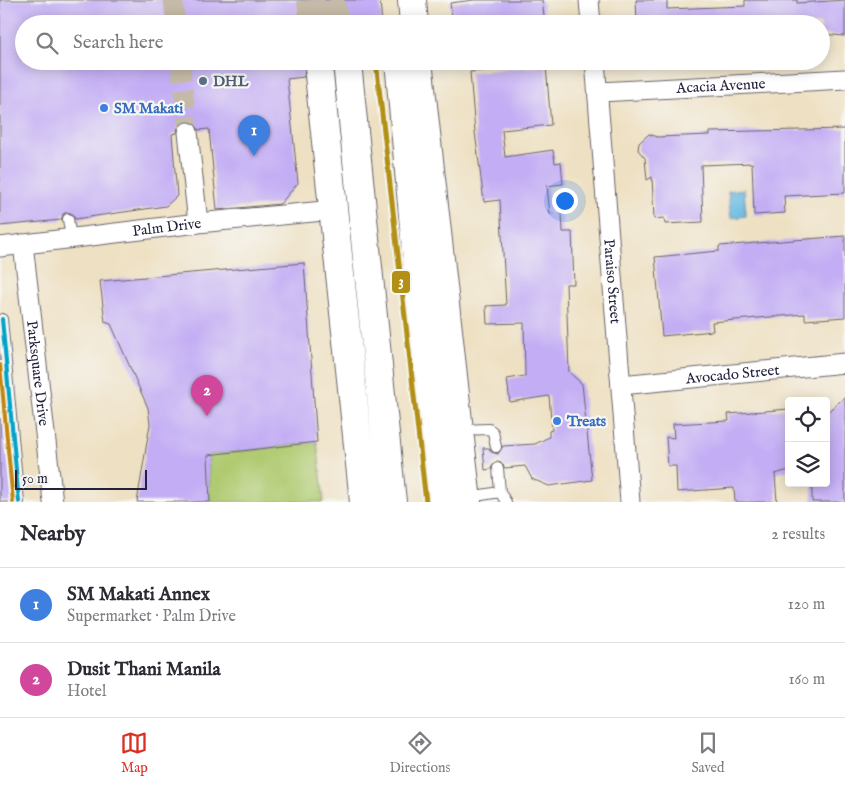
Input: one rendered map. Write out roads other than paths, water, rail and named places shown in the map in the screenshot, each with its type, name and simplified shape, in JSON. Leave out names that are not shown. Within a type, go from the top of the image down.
[{"type":"highway","points":[[401,15],[402,0]]},
{"type":"highway","points":[[412,0],[413,15]]},
{"type":"highway","points":[[400,70],[439,502]]},
{"type":"highway","points":[[419,70],[467,500]]},
{"type":"highway","points":[[348,72],[392,502]]},
{"type":"highway","points":[[319,75],[364,502]]},
{"type":"street","points":[[589,0],[590,15]]},
{"type":"street","name":"Paraiso Street","points":[[596,70],[630,502]]},
{"type":"street","name":"Acacia Avenue","points":[[599,92],[845,79]]},
{"type":"street","points":[[188,132],[198,223]]},
{"type":"street","name":"Palm Drive","points":[[0,247],[198,223],[334,210]]},
{"type":"street","name":"Parksquare Drive","points":[[23,244],[53,502]]},
{"type":"street","name":"Avocado Street","points":[[621,385],[845,363]]},
{"type":"lane","points":[[68,219],[71,238]]},
{"type":"lane","points":[[2,319],[20,502]]},
{"type":"lane","points":[[460,430],[489,429],[494,436],[496,447]]},
{"type":"lane","points":[[498,468],[500,492],[506,502]]},
{"type":"lane","points":[[467,500],[500,492]]},
{"type":"water","points":[[744,189],[746,216],[731,218],[728,191]]},
{"type":"tunnel","points":[[173,0],[175,15]]},
{"type":"tunnel","points":[[311,0],[313,15]]},
{"type":"tunnel","points":[[330,0],[334,15]]},
{"type":"tunnel","points":[[181,70],[188,132]]},
{"type":"place","name":"DHL","points":[[203,81]]},
{"type":"place","name":"SM Makati","points":[[104,108]]},
{"type":"place","name":"SM Makati Annex","points":[[254,156]]},
{"type":"place","name":"Dusit Thani Manila","points":[[207,416]]},
{"type":"place","name":"Treats","points":[[557,421]]}]
